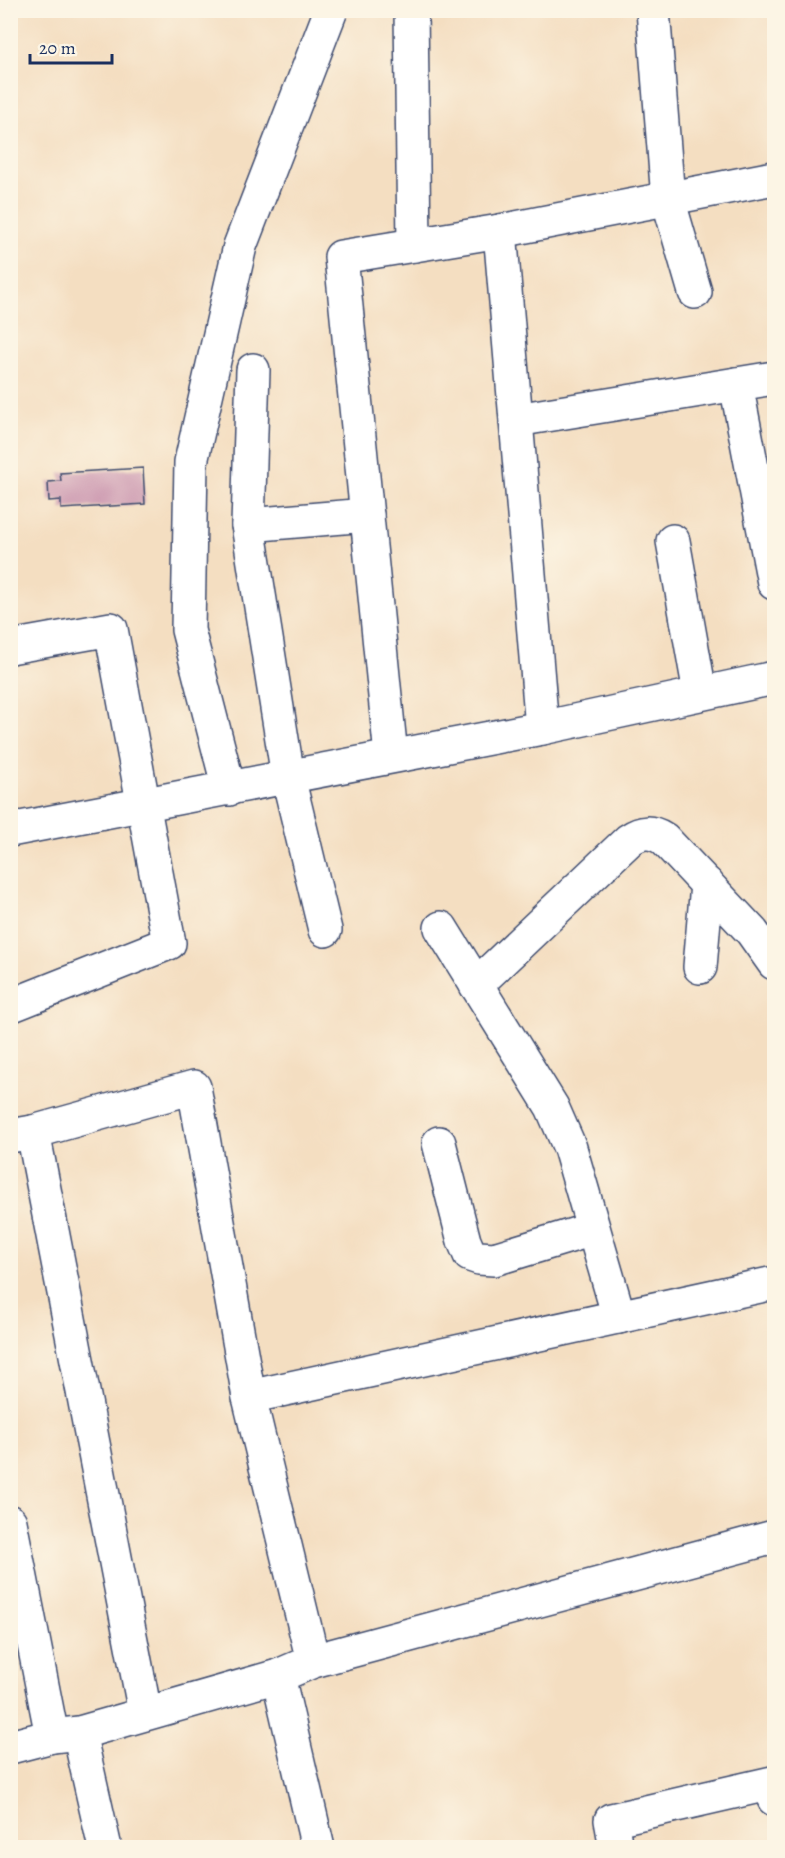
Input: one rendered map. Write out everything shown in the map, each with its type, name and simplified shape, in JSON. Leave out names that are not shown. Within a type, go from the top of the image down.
[{"type":"street","points":[[229,789],[188,630],[191,462],[240,246],[331,10]]},
{"type":"street","points":[[411,10],[414,245]]},
{"type":"street","points":[[653,10],[668,199],[694,292]]},
{"type":"street","points":[[391,756],[341,257],[500,231],[774,178]]},
{"type":"street","points":[[500,231],[542,728]]},
{"type":"street","points":[[253,369],[248,525],[288,777],[325,930]]},
{"type":"street","points":[[516,420],[774,378]]},
{"type":"street","points":[[736,384],[774,583]]},
{"type":"street","points":[[248,525],[367,515]]},
{"type":"street","points":[[674,541],[700,693]]},
{"type":"street","points":[[10,648],[111,629],[169,942],[10,1006]]},
{"type":"street","points":[[10,830],[542,728],[774,678]]},
{"type":"street","points":[[476,985],[638,834],[652,832],[664,839],[752,932],[774,963]]},
{"type":"street","points":[[700,967],[707,884]]},
{"type":"street","points":[[441,928],[552,1107],[570,1148],[619,1317]]},
{"type":"street","points":[[145,1713],[22,1134],[194,1087],[249,1397],[313,1661]]},
{"type":"street","points":[[439,1143],[464,1241],[470,1255],[494,1259],[593,1229]]},
{"type":"street","points":[[249,1397],[774,1283]]},
{"type":"street","points":[[10,1522],[65,1734],[105,1848]]},
{"type":"street","points":[[10,1747],[145,1713],[278,1676],[313,1661],[774,1537]]},
{"type":"street","points":[[278,1676],[318,1848]]},
{"type":"street","points":[[616,1848],[611,1820],[771,1783],[774,1799]]},
{"type":"building","points":[[143,468],[145,504],[61,509],[61,500],[49,501],[48,482],[61,481],[60,473]]}]
